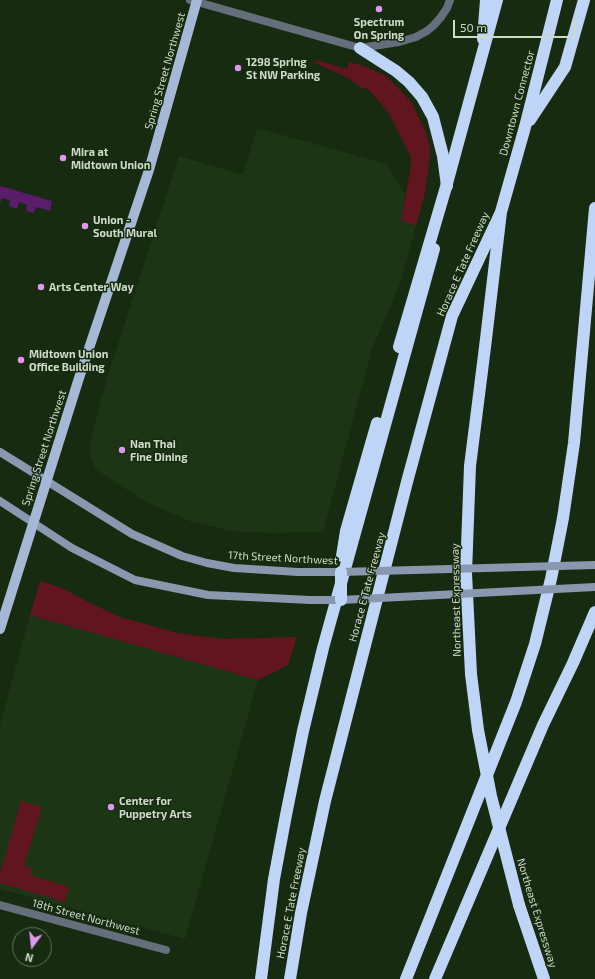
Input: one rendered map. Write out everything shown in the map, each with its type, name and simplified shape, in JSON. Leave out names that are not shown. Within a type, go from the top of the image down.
[{"type":"highway","points":[[261,979],[274,879],[303,731],[323,648],[448,197],[476,87],[484,33],[486,0]]},
{"type":"highway","points":[[341,600],[340,572],[346,531],[446,187],[497,0]]},
{"type":"highway","name":"Downtown Connector","points":[[501,212],[525,127],[557,0]]},
{"type":"highway","points":[[525,127],[565,67],[584,0]]},
{"type":"highway","points":[[360,48],[396,71],[409,82],[422,97],[433,117],[443,156],[448,197]]},
{"type":"highway","points":[[406,979],[516,702],[535,644],[551,579],[563,518],[574,443],[595,208]]},
{"type":"highway","name":"Northeast Expressway","points":[[501,212],[470,466],[466,573],[471,674],[478,730],[491,796],[519,906],[544,979]]},
{"type":"highway","name":"Horace E Tate Freeway","points":[[290,979],[301,913],[325,801],[405,490],[452,316],[501,212]]},
{"type":"highway","points":[[435,979],[543,726],[595,612]]},
{"type":"main road","name":"Spring Street Northwest","points":[[0,629],[79,378],[150,170],[195,1]]},
{"type":"main road","name":"17th Street Northwest","points":[[0,452],[132,534],[182,556],[207,563],[234,568],[298,572],[595,565]]},
{"type":"main road","points":[[0,501],[72,548],[135,580],[208,595],[298,600],[341,600],[595,587]]},
{"type":"street","points":[[195,1],[360,48],[399,42],[416,37],[434,25],[447,8],[450,0]]},
{"type":"street","name":"18th Street Northwest","points":[[0,905],[166,950]]},
{"type":"shaded area","points":[[316,60],[347,69],[349,62],[367,67],[386,76],[412,103],[426,133],[430,148],[425,193],[416,226],[401,220],[411,165],[411,157],[388,112],[368,89],[362,88],[346,77],[315,63]]},
{"type":"shaded area","points":[[257,128],[387,164],[405,194],[401,220],[416,226],[401,281],[372,349],[323,532],[272,533],[232,531],[192,522],[146,502],[95,469],[89,449],[110,369],[179,156],[243,175]]},
{"type":"shaded area","points":[[0,186],[52,201],[50,211],[36,207],[34,213],[26,211],[27,205],[19,202],[17,209],[9,206],[10,200],[2,198],[0,203]]},
{"type":"shaded area","points":[[40,581],[62,588],[120,617],[177,633],[222,639],[297,637],[288,665],[258,680],[30,615]]},
{"type":"shaded area","name":"Center for Puppetry Arts","points":[[30,615],[258,680],[185,939],[0,889],[0,725]]},
{"type":"shaded area","points":[[21,801],[42,807],[24,866],[32,868],[30,875],[69,887],[65,902],[0,883],[0,874]]},
{"type":"place","name":"Spectrum On Spring","points":[[379,9]]},
{"type":"place","name":"1298 Spring St NW Parking","points":[[238,68]]},
{"type":"place","name":"Mira at Midtown Union","points":[[63,158]]},
{"type":"place","name":"Union - South Mural","points":[[85,226]]},
{"type":"place","name":"Arts Center Way","points":[[41,287]]},
{"type":"place","name":"Midtown Union Office Building","points":[[21,360]]},
{"type":"place","name":"Nan Thai Fine Dining","points":[[122,450]]},
{"type":"place","name":"Center for Puppetry Arts","points":[[111,807]]}]
